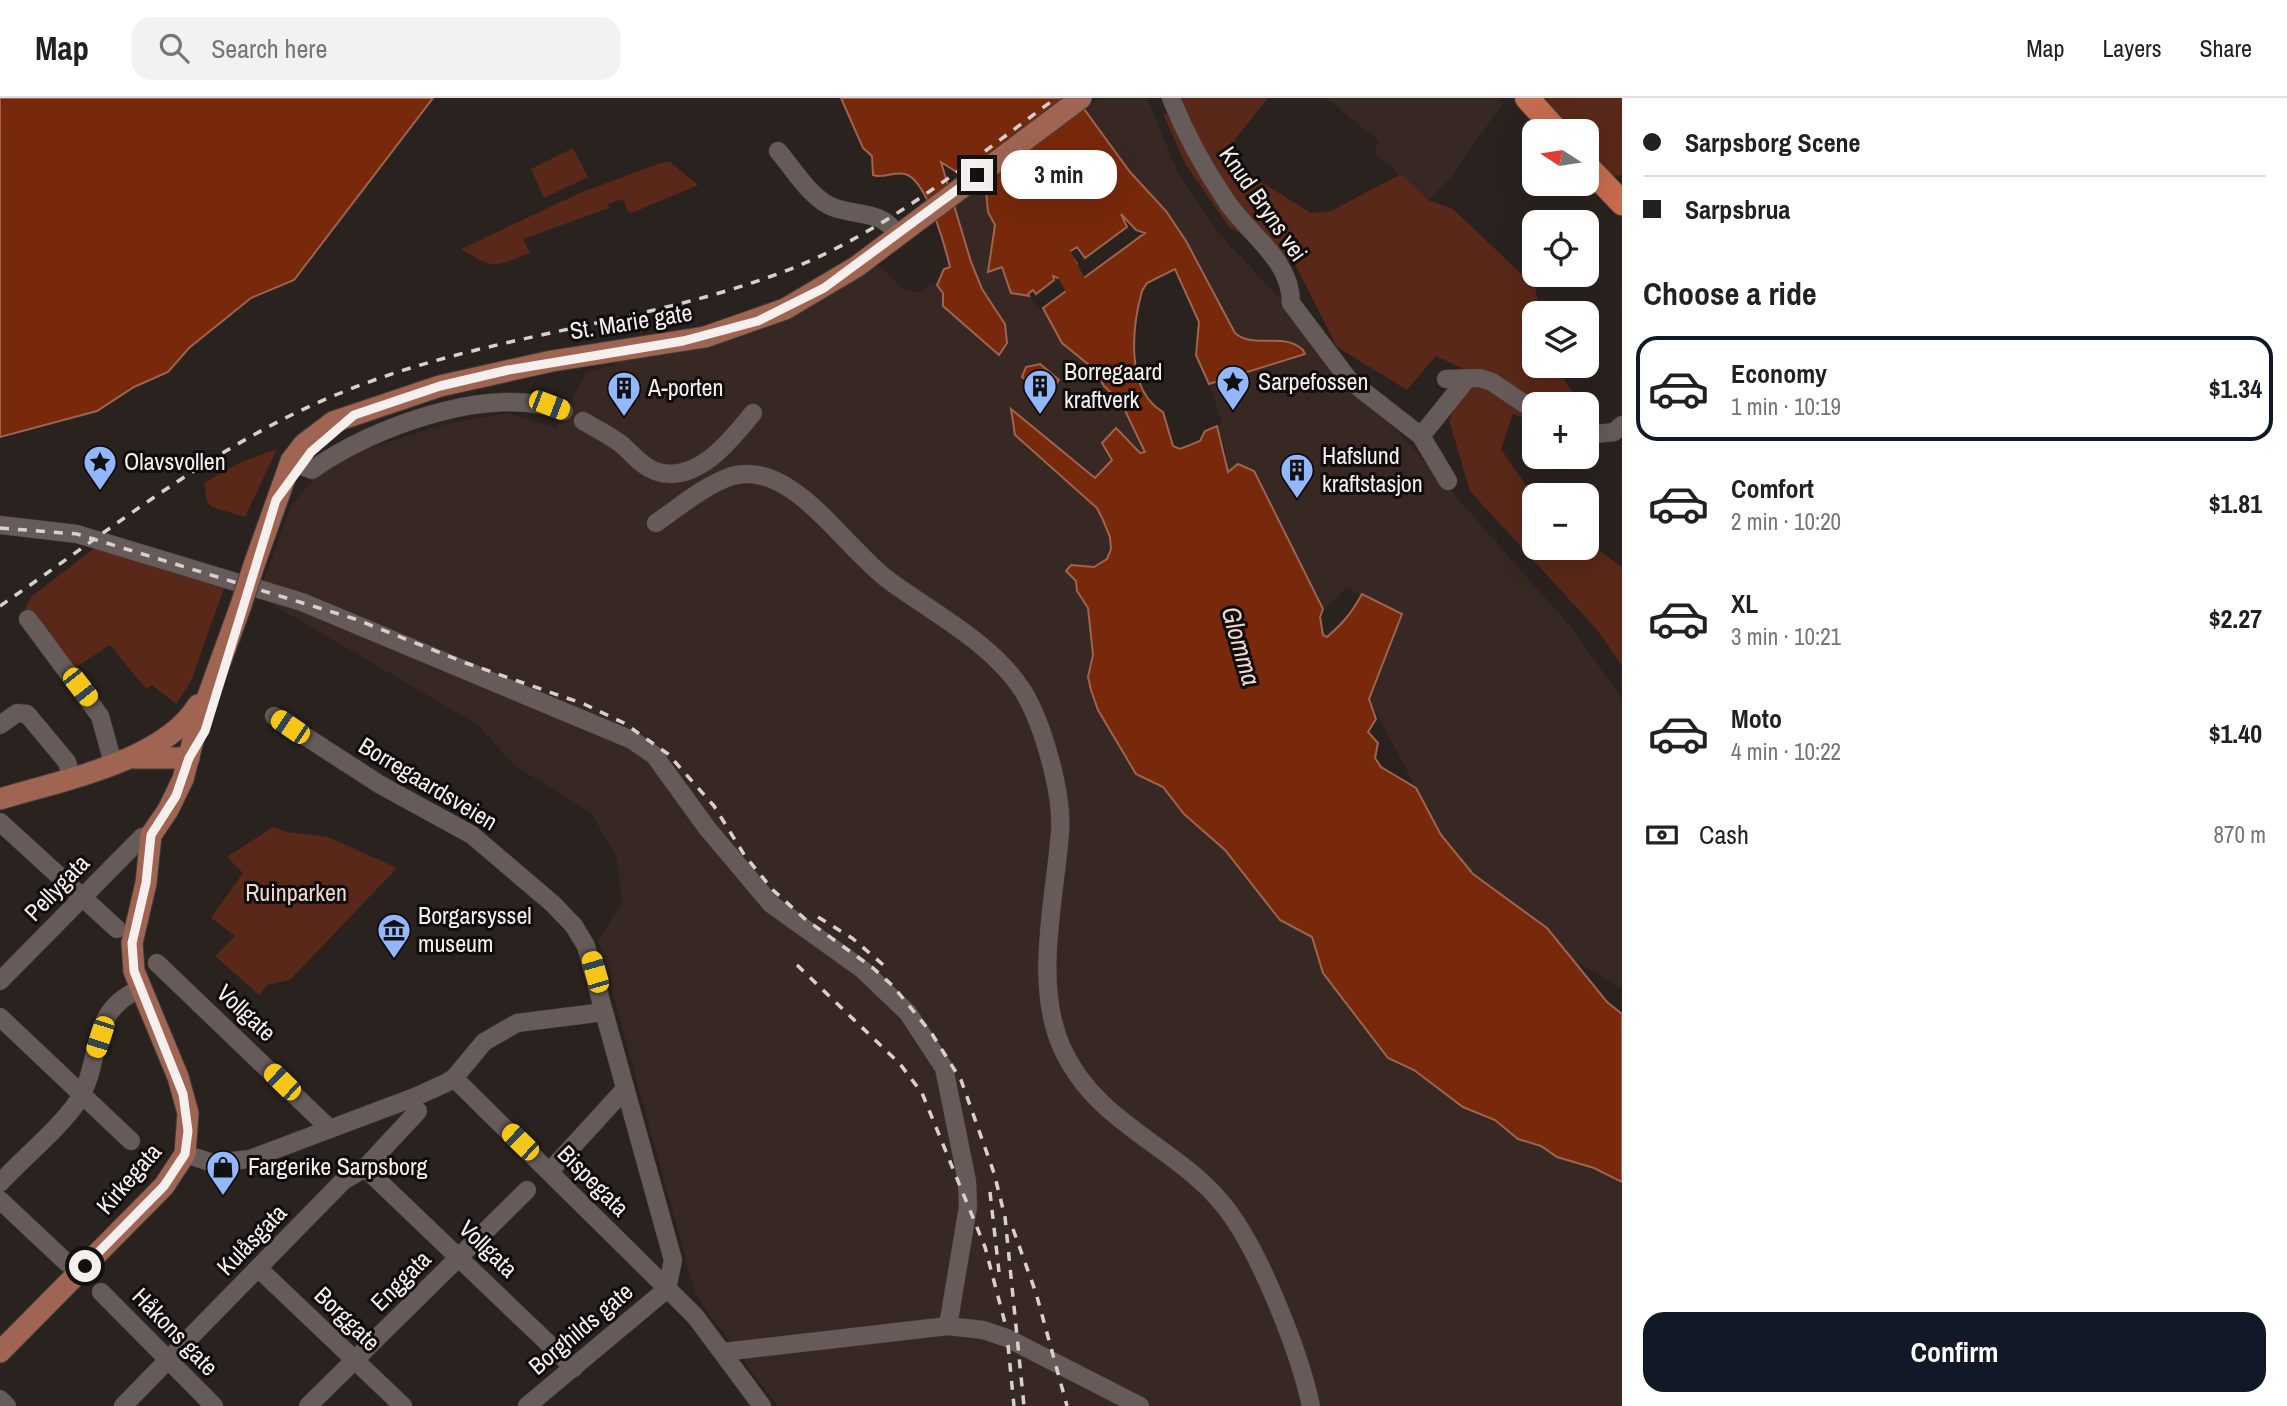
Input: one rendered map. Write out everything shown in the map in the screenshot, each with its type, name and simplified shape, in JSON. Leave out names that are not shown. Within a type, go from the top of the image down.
[{"type":"highway","points":[[1527,98],[1546,119]]},
{"type":"highway","points":[[1600,177],[1620,195]]},
{"type":"main road","name":"St. Marie gate","points":[[185,1154],[188,1131],[183,1094],[134,971],[132,943],[146,883],[151,835],[176,796],[189,758],[195,729],[276,500],[296,463],[354,415],[440,386],[615,350],[705,337],[758,321],[804,300],[870,257],[1082,98]]},
{"type":"main road","name":"St. Marie gate","points":[[189,758],[209,718],[236,639],[241,604]]},
{"type":"main road","points":[[0,799],[121,760],[179,729],[214,680]]},
{"type":"main road","points":[[121,760],[189,758]]},
{"type":"main road","name":"Kirkegata","points":[[0,1352],[164,1186],[185,1154]]},
{"type":"street","name":"Knud Bryns vei","points":[[1171,98],[1226,201],[1277,259],[1291,289],[1291,303],[1359,389],[1421,436]]},
{"type":"street","points":[[778,151],[822,202],[844,211],[882,217],[897,236]]},
{"type":"street","points":[[1446,379],[1492,382],[1522,402]]},
{"type":"street","points":[[1448,481],[1421,436],[1467,379]]},
{"type":"street","points":[[296,463],[312,470],[336,452],[416,419],[464,407],[509,401],[547,404],[564,411]]},
{"type":"street","points":[[583,421],[620,443],[654,471],[667,473],[695,467],[722,451],[753,413]]},
{"type":"street","points":[[1599,434],[1614,432],[1622,425]]},
{"type":"street","points":[[656,523],[715,484],[735,475],[753,475],[772,480],[800,496],[888,580],[942,614],[987,653],[1021,688],[1044,737],[1061,828],[1049,968],[1052,1018],[1063,1048],[1085,1085],[1116,1118],[1191,1174],[1222,1202],[1249,1246],[1286,1328],[1304,1374],[1311,1406]]},
{"type":"street","points":[[0,525],[77,534],[302,602],[632,740],[654,755],[708,828],[771,904],[862,969],[908,1013],[944,1068],[967,1181],[968,1207],[947,1326]]},
{"type":"street","points":[[27,619],[100,716],[121,760]]},
{"type":"street","points":[[0,725],[17,713],[27,714],[67,762],[71,776]]},
{"type":"street","name":"Borregaardsveien","points":[[274,716],[379,784],[472,835],[554,904],[574,926],[586,946],[673,1260],[667,1289]]},
{"type":"street","points":[[0,822],[117,929]]},
{"type":"street","name":"Pellygata","points":[[0,981],[142,837],[151,835]]},
{"type":"street","name":"Vollgate","points":[[157,963],[330,1129]]},
{"type":"street","points":[[0,1182],[77,1103],[107,1016],[123,997],[141,989]]},
{"type":"street","points":[[454,1078],[484,1042],[517,1023],[604,1012]]},
{"type":"street","points":[[0,1017],[131,1141]]},
{"type":"street","name":"Kirkegata","points":[[185,1154],[213,1163],[232,1163],[415,1097],[454,1078]]},
{"type":"street","name":"Bispegata","points":[[454,1078],[667,1289]]},
{"type":"street","points":[[550,1171],[625,1089]]},
{"type":"street","name":"Kulåsgata","points":[[124,1406],[343,1181],[365,1168],[418,1111]]},
{"type":"street","name":"Vollgata","points":[[365,1168],[460,1256],[574,1368]]},
{"type":"street","name":"Enggata","points":[[308,1406],[527,1190]]},
{"type":"street","points":[[0,1200],[67,1263]]},
{"type":"street","name":"Borggate","points":[[258,1268],[402,1406]]},
{"type":"street","points":[[667,1289],[695,1316],[762,1406]]},
{"type":"street","name":"Borghilds gate","points":[[527,1406],[667,1289]]},
{"type":"street","name":"Håkons gate","points":[[101,1292],[163,1351],[168,1362],[214,1406]]},
{"type":"street","points":[[723,1352],[947,1326],[984,1330],[1007,1338],[1140,1406]]},
{"type":"street","points":[[0,1399],[7,1406]]},
{"type":"shaded area","points":[[1099,98],[1147,98],[1178,173],[1215,229],[1297,317],[1571,627],[1622,699],[1622,989],[1570,958],[1566,948],[1555,941],[1547,928],[1473,874],[1441,835],[1369,699],[1402,614],[1362,594],[1352,593],[1354,589],[1347,588],[1323,609],[1254,471],[1238,464],[1228,473],[1225,447],[1217,426],[1222,423],[1209,384],[1305,353],[1302,348],[1284,340],[1248,340],[1235,333],[1186,241],[1166,211],[1130,172],[1084,110]]},
{"type":"shaded area","points":[[1326,98],[1498,98],[1503,103],[1451,177],[1428,200],[1374,153],[1379,141]]},
{"type":"shaded area","points":[[981,186],[995,225],[988,272],[1002,267],[1011,292],[1029,296],[1040,310],[1043,308],[1062,343],[1095,369],[1104,386],[1121,402],[1146,448],[1145,452],[1140,453],[1116,428],[1113,460],[1095,478],[1012,409],[1023,445],[1097,508],[1110,537],[1111,549],[1107,559],[1094,567],[1082,565],[1070,577],[1076,581],[1077,591],[1084,599],[1091,620],[1093,655],[1088,677],[1149,781],[1163,787],[1184,815],[1225,850],[1280,920],[1312,937],[1323,973],[1388,1058],[1414,1070],[1463,1107],[1495,1120],[1518,1139],[1541,1146],[1557,1157],[1594,1168],[1622,1182],[1622,1406],[777,1406],[696,1296],[598,940],[622,903],[616,856],[591,813],[514,765],[478,725],[270,603],[257,598],[291,506],[323,469],[351,454],[449,423],[508,413],[556,428],[587,372],[614,365],[614,359],[718,344],[762,330],[821,301],[876,263],[906,291],[920,292],[933,283],[941,289],[944,301],[998,310],[982,289],[971,262],[955,205]]},
{"type":"green space","points":[[1179,98],[1268,98],[1228,148],[1247,173],[1311,213],[1331,211],[1401,174],[1428,200],[1453,209],[1522,275],[1522,287],[1535,287],[1538,301],[1522,301],[1522,378],[1563,378],[1572,392],[1522,392],[1522,417],[1513,414],[1501,449],[1524,483],[1522,483],[1522,548],[1470,491],[1449,420],[1472,373],[1436,356],[1407,390],[1337,347],[1294,262],[1230,228],[1186,165],[1163,114],[1184,115]]},
{"type":"green space","points":[[1545,98],[1622,98],[1622,175],[1614,176],[1600,160],[1600,119],[1563,119]]},
{"type":"green space","points":[[573,148],[588,177],[544,198],[531,169]]},
{"type":"green space","points":[[670,162],[698,185],[632,213],[628,212],[623,199],[608,204],[609,208],[523,239],[530,253],[501,263],[488,263],[461,249],[582,192]]},
{"type":"green space","points":[[277,449],[245,517],[212,507],[207,502],[204,483],[239,463]]},
{"type":"green space","points":[[95,548],[224,588],[191,681],[176,704],[152,685],[146,689],[110,645],[73,669],[25,608],[32,596]]},
{"type":"green space","points":[[1599,550],[1622,567],[1622,666],[1599,632],[1533,560],[1599,560]]},
{"type":"green space","name":"Ruinparken","points":[[273,827],[287,832],[328,837],[397,868],[290,980],[267,985],[259,995],[215,956],[235,936],[211,918],[243,873],[227,857]]},
{"type":"water","points":[[0,98],[433,98],[294,280],[251,298],[189,348],[168,372],[134,387],[97,411],[0,437]]},
{"type":"water","points":[[841,98],[1076,98],[1130,172],[1166,211],[1186,241],[1235,333],[1251,340],[1287,342],[1303,350],[1305,354],[1209,384],[1196,355],[1199,322],[1175,269],[1147,283],[1142,291],[1136,322],[1134,357],[1142,389],[1151,402],[1163,412],[1173,446],[1180,449],[1200,441],[1205,431],[1217,426],[1228,472],[1238,464],[1254,471],[1323,609],[1320,617],[1323,635],[1327,637],[1342,623],[1362,594],[1402,614],[1369,699],[1376,719],[1368,732],[1378,743],[1375,758],[1381,767],[1416,788],[1441,835],[1473,874],[1547,928],[1607,1002],[1622,1014],[1622,1182],[1594,1168],[1557,1157],[1541,1146],[1518,1139],[1495,1120],[1463,1107],[1414,1070],[1388,1058],[1323,973],[1312,937],[1280,920],[1225,850],[1184,814],[1163,787],[1136,774],[1098,710],[1088,677],[1093,655],[1088,608],[1077,591],[1076,581],[1066,571],[1071,565],[1094,567],[1107,559],[1111,549],[1110,537],[1097,508],[1015,435],[1011,409],[1095,478],[1112,460],[1102,443],[1116,428],[1140,453],[1145,452],[1121,402],[1104,386],[1094,369],[1062,343],[1043,308],[1145,233],[1136,230],[1121,214],[1127,227],[1085,258],[1077,247],[1069,252],[1077,264],[1058,278],[1053,276],[1054,280],[1036,294],[1033,290],[1029,296],[1011,293],[1002,267],[988,272],[995,225],[988,212],[986,191],[941,162],[971,262],[982,289],[1005,324],[1007,343],[999,355],[943,306],[943,293],[937,285],[944,269],[950,267],[928,201],[921,188],[905,174],[873,175],[872,156],[863,148]]},
{"type":"water","points":[[1040,364],[1059,380],[1046,396],[1022,377],[1026,367]]},
{"type":"waterway","name":"Glomma","points":[[1053,243],[1089,311]]},
{"type":"railway","points":[[0,606],[163,491],[248,438],[293,414],[391,374],[444,358],[716,294],[809,261],[847,243],[919,199],[1056,98]]},
{"type":"railway","points":[[0,528],[77,534],[355,619],[466,663],[584,704],[624,723],[668,754],[714,806],[745,856],[773,890],[805,919],[873,968],[893,986],[932,1034],[961,1080],[994,1173],[1005,1217],[1024,1406]]},
{"type":"railway","points":[[818,917],[852,938],[888,969]]},
{"type":"railway","points":[[797,965],[900,1064],[922,1093],[985,1247],[1005,1323]]},
{"type":"railway","points":[[990,1192],[999,1272]]},
{"type":"railway","points":[[1013,1229],[1036,1293],[1067,1406]]},
{"type":"railway","points":[[1008,1345],[1014,1406]]},
{"type":"place","name":"Sarpefossen","points":[[1233,412]]},
{"type":"place","name":"Borregaard kraftverk","points":[[1040,416]]},
{"type":"place","name":"A-porten","points":[[624,418]]},
{"type":"place","name":"Olavsvollen","points":[[100,492]]},
{"type":"place","name":"Hafslund kraftstasjon","points":[[1297,500]]},
{"type":"place","name":"Borgarsyssel museum","points":[[394,960]]},
{"type":"place","name":"Fargerike Sarpsborg","points":[[223,1197]]},
{"type":"route","points":[[85,1266],[164,1186],[185,1154],[188,1113],[178,1077],[134,971],[133,931],[146,883],[151,835],[176,796],[189,758],[205,731],[236,639],[241,604],[276,500],[311,452],[354,415],[440,386],[593,354],[705,337],[758,321],[804,300],[856,267],[977,175]]}]
